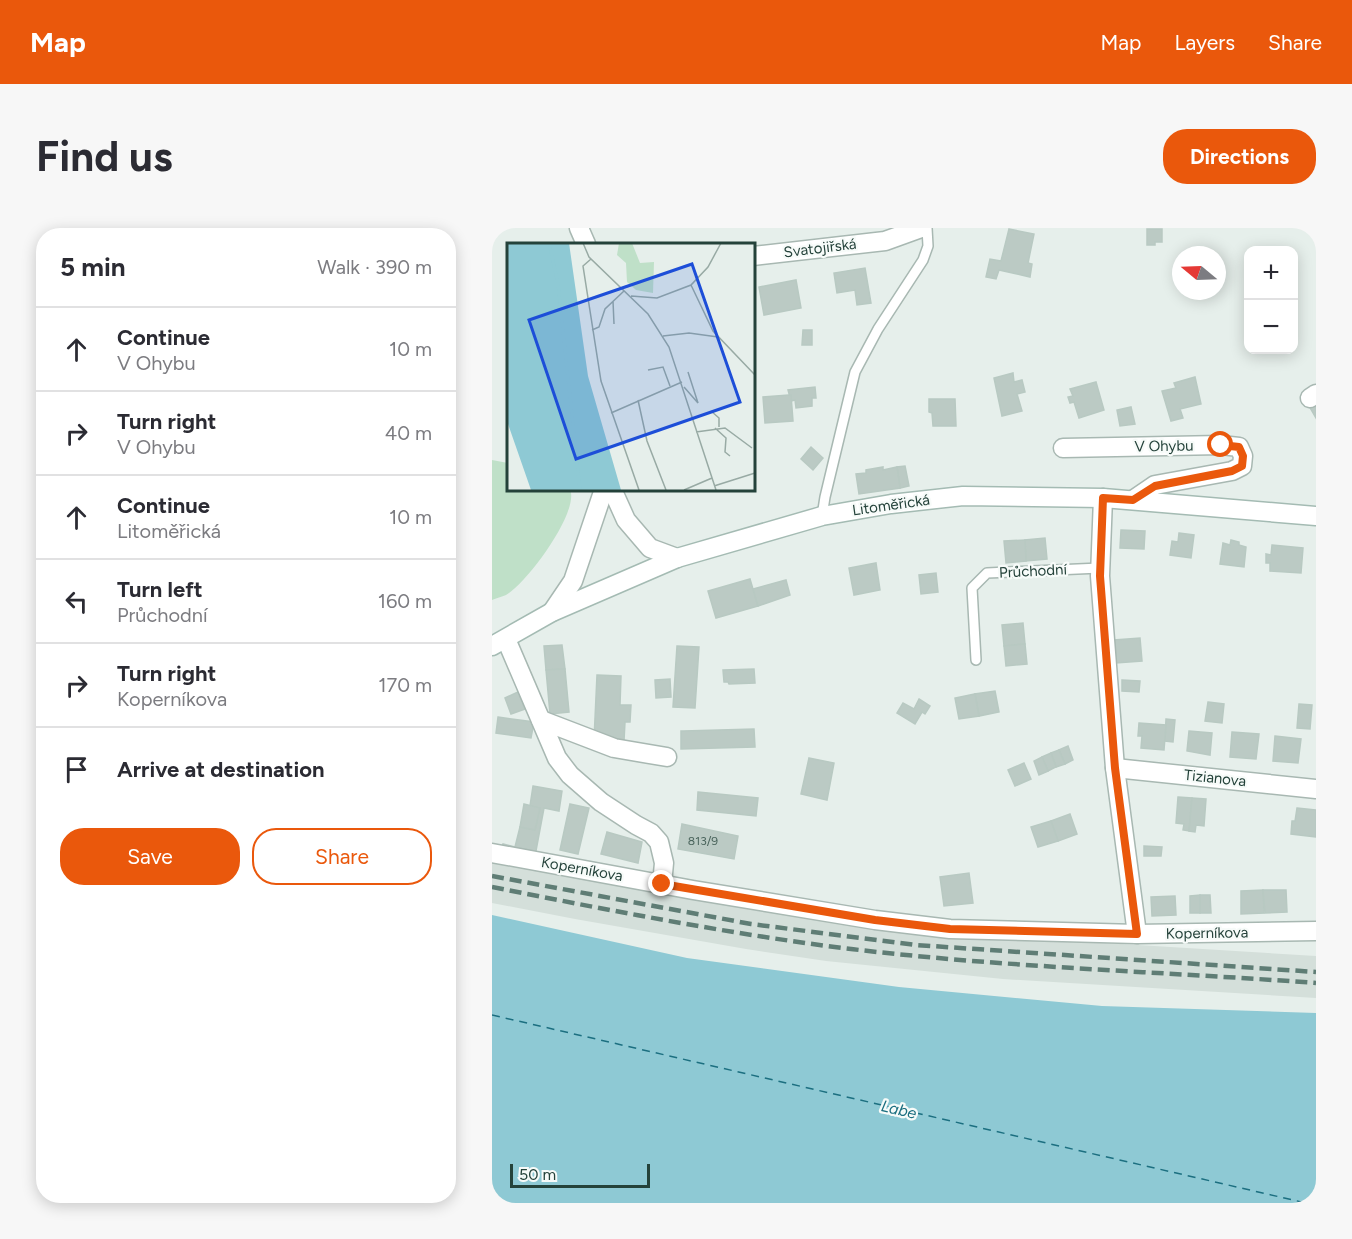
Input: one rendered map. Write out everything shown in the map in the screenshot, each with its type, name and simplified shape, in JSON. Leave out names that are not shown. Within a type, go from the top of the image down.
[{"type":"street","points":[[579,228],[586,243]]},
{"type":"street","name":"Svatojiřská","points":[[754,256],[885,241],[921,228]]},
{"type":"street","name":"V Ohybu","points":[[1063,448],[1221,445],[1239,447],[1243,456],[1242,466],[1232,471],[1155,486],[1133,500]]},
{"type":"street","points":[[552,612],[573,581],[604,490]]},
{"type":"street","points":[[612,490],[626,520],[650,548],[677,558]]},
{"type":"street","name":"Litoměřická","points":[[499,643],[552,612],[677,558],[822,516],[891,504],[963,496],[1103,498],[1316,516]]},
{"type":"street","points":[[1103,498],[1100,568],[1115,768],[1137,934]]},
{"type":"street","points":[[499,643],[541,720],[558,758],[570,775],[602,802],[651,833],[659,842],[664,863],[662,884]]},
{"type":"street","points":[[541,720],[614,748],[667,757]]},
{"type":"street","name":"Tizianova","points":[[1115,768],[1316,789]]},
{"type":"street","name":"Koperníkova","points":[[492,853],[875,920],[950,929],[1137,934],[1316,931]]},
{"type":"lane","points":[[822,516],[855,372],[879,329],[924,260],[928,246],[927,228]]},
{"type":"lane","name":"Průchodní","points":[[976,660],[972,588],[987,573],[1100,568]]},
{"type":"shaded area","points":[[492,860],[1006,937],[1316,956],[1316,998],[1003,979],[826,961],[746,949],[492,903]]},
{"type":"green space","points":[[492,460],[507,463],[507,490],[570,490],[571,500],[559,530],[538,563],[515,588],[506,595],[492,600]]},
{"type":"water","name":"Labe","points":[[492,915],[687,958],[899,987],[1102,1006],[1316,1013],[1316,1203],[492,1203]]},
{"type":"building","points":[[1009,229],[1034,234],[1028,263],[1032,264],[1030,277],[999,270],[996,279],[986,277],[990,259],[1001,261]]},
{"type":"building","points":[[1147,229],[1162,229],[1162,242],[1147,245]]},
{"type":"building","points":[[865,268],[871,303],[857,305],[855,290],[837,293],[834,273]]},
{"type":"building","points":[[796,280],[801,308],[764,315],[759,287]]},
{"type":"building","points":[[803,330],[812,330],[812,345],[802,345]]},
{"type":"building","points":[[1013,373],[1014,382],[1022,380],[1025,392],[1017,394],[1022,411],[1002,416],[994,378]]},
{"type":"building","points":[[1195,377],[1201,404],[1180,409],[1183,418],[1171,421],[1162,391],[1176,388],[1174,383]]},
{"type":"building","points":[[1096,382],[1104,410],[1079,418],[1074,402],[1070,403],[1068,397],[1073,396],[1070,389]]},
{"type":"building","points":[[815,387],[816,398],[812,398],[812,406],[796,408],[795,400],[791,401],[788,390]]},
{"type":"building","points":[[791,395],[793,421],[765,423],[763,397]]},
{"type":"building","points":[[929,399],[955,399],[956,426],[933,426],[932,413],[929,412]]},
{"type":"building","points":[[1316,400],[1316,418],[1309,406]]},
{"type":"building","points":[[1131,407],[1135,424],[1120,426],[1117,410]]},
{"type":"building","points":[[811,447],[823,458],[813,470],[801,459]]},
{"type":"building","points":[[905,466],[909,486],[900,488],[897,467]]},
{"type":"building","points":[[883,467],[883,470],[897,467],[900,488],[859,494],[856,474]]},
{"type":"building","points":[[1121,530],[1145,531],[1144,549],[1120,548]]},
{"type":"building","points":[[1179,533],[1194,535],[1191,558],[1170,555],[1172,541],[1178,542]]},
{"type":"building","points":[[1045,538],[1047,559],[1026,561],[1025,540]]},
{"type":"building","points":[[1025,540],[1026,561],[1006,563],[1004,541]]},
{"type":"building","points":[[1231,540],[1246,547],[1244,567],[1220,564],[1223,543],[1230,545]]},
{"type":"building","points":[[1272,545],[1303,548],[1301,573],[1270,571],[1270,563],[1266,563],[1266,554],[1271,555]]},
{"type":"building","points":[[876,563],[880,590],[854,595],[849,568]]},
{"type":"building","points":[[936,573],[938,592],[921,594],[919,575]]},
{"type":"building","points":[[750,579],[758,606],[716,618],[708,591]]},
{"type":"building","points":[[786,580],[790,595],[758,606],[753,589]]},
{"type":"building","points":[[1023,623],[1025,644],[1004,646],[1002,625]]},
{"type":"building","points":[[1140,638],[1142,661],[1116,663],[1114,640]]},
{"type":"building","points":[[1025,644],[1027,664],[1006,666],[1004,646]]},
{"type":"building","points":[[562,645],[565,669],[546,670],[544,646]]},
{"type":"building","points":[[677,646],[699,647],[695,708],[673,707]]},
{"type":"building","points":[[565,669],[569,712],[550,714],[546,670]]},
{"type":"building","points":[[754,669],[755,683],[729,684],[724,682],[723,670]]},
{"type":"building","points":[[597,675],[621,676],[620,705],[631,705],[630,722],[625,722],[624,741],[594,740]]},
{"type":"building","points":[[670,679],[671,697],[656,698],[655,680]]},
{"type":"building","points":[[1122,680],[1140,681],[1139,692],[1122,691]]},
{"type":"building","points":[[995,691],[999,712],[979,716],[975,694]]},
{"type":"building","points":[[518,692],[525,709],[511,714],[505,698]]},
{"type":"building","points":[[975,694],[979,716],[959,719],[955,698]]},
{"type":"building","points":[[919,699],[930,706],[925,714],[922,712],[915,724],[897,713],[903,703],[914,709]]},
{"type":"building","points":[[1208,702],[1224,704],[1222,723],[1205,721]]},
{"type":"building","points":[[1299,704],[1312,705],[1310,729],[1297,728]]},
{"type":"building","points":[[498,717],[534,722],[531,738],[496,733]]},
{"type":"building","points":[[1166,719],[1175,720],[1173,742],[1165,741]]},
{"type":"building","points":[[1139,723],[1166,725],[1164,750],[1141,748],[1142,736],[1138,736]]},
{"type":"building","points":[[754,729],[755,747],[681,749],[681,731]]},
{"type":"building","points":[[1189,731],[1212,733],[1210,755],[1187,751]]},
{"type":"building","points":[[1232,732],[1259,734],[1256,759],[1230,757]]},
{"type":"building","points":[[1275,736],[1301,739],[1298,763],[1273,761]]},
{"type":"building","points":[[1068,746],[1073,760],[1065,764],[1059,750]]},
{"type":"building","points":[[1059,750],[1065,764],[1056,767],[1051,753]]},
{"type":"building","points":[[1051,753],[1056,767],[1048,771],[1042,757]]},
{"type":"building","points":[[1042,757],[1048,771],[1039,775],[1034,761]]},
{"type":"building","points":[[809,758],[834,763],[827,800],[801,794]]},
{"type":"building","points":[[1024,763],[1031,779],[1015,786],[1008,770]]},
{"type":"building","points":[[533,786],[562,791],[559,811],[544,808],[535,856],[501,849],[503,844],[515,847],[520,827],[535,830],[540,808],[530,806]]},
{"type":"building","points":[[698,792],[758,798],[756,816],[697,810]]},
{"type":"building","points":[[1178,797],[1192,798],[1189,831],[1183,830],[1184,824],[1176,823]]},
{"type":"building","points":[[1192,798],[1206,799],[1204,826],[1196,825],[1195,832],[1189,831]]},
{"type":"building","points":[[524,804],[540,808],[535,830],[520,827]]},
{"type":"building","points":[[570,804],[589,808],[578,854],[560,850]]},
{"type":"building","points":[[1297,808],[1316,810],[1316,837],[1291,834],[1292,821],[1295,821]]},
{"type":"building","points":[[1070,814],[1077,834],[1058,841],[1051,821]]},
{"type":"building","points":[[1051,821],[1058,841],[1038,847],[1031,827]]},
{"type":"building","points":[[682,824],[738,836],[734,859],[678,849]]},
{"type":"building","points":[[607,832],[642,842],[638,863],[601,854]]},
{"type":"building","points":[[1144,846],[1162,847],[1161,856],[1144,856]]},
{"type":"building","points":[[969,873],[973,903],[944,906],[940,877]]},
{"type":"building","points":[[1263,890],[1264,913],[1241,914],[1241,891]]},
{"type":"building","points":[[1263,890],[1286,890],[1287,912],[1265,913]]},
{"type":"building","points":[[1200,895],[1210,895],[1211,913],[1200,913]]},
{"type":"building","points":[[1200,895],[1200,913],[1190,913],[1190,896]]},
{"type":"building","points":[[1175,896],[1176,915],[1152,916],[1151,897]]},
{"type":"ferry route","points":[[492,1015],[1306,1203]]},
{"type":"railway","points":[[492,876],[751,924],[916,945],[1316,972]]},
{"type":"railway","points":[[492,887],[701,927],[827,946],[1010,964],[1316,983]]},
{"type":"route","points":[[662,884],[875,920],[950,929],[1137,934],[1115,768],[1100,576],[1103,498],[1133,500],[1155,486],[1232,471],[1242,466],[1243,456],[1239,447],[1221,445]]}]
